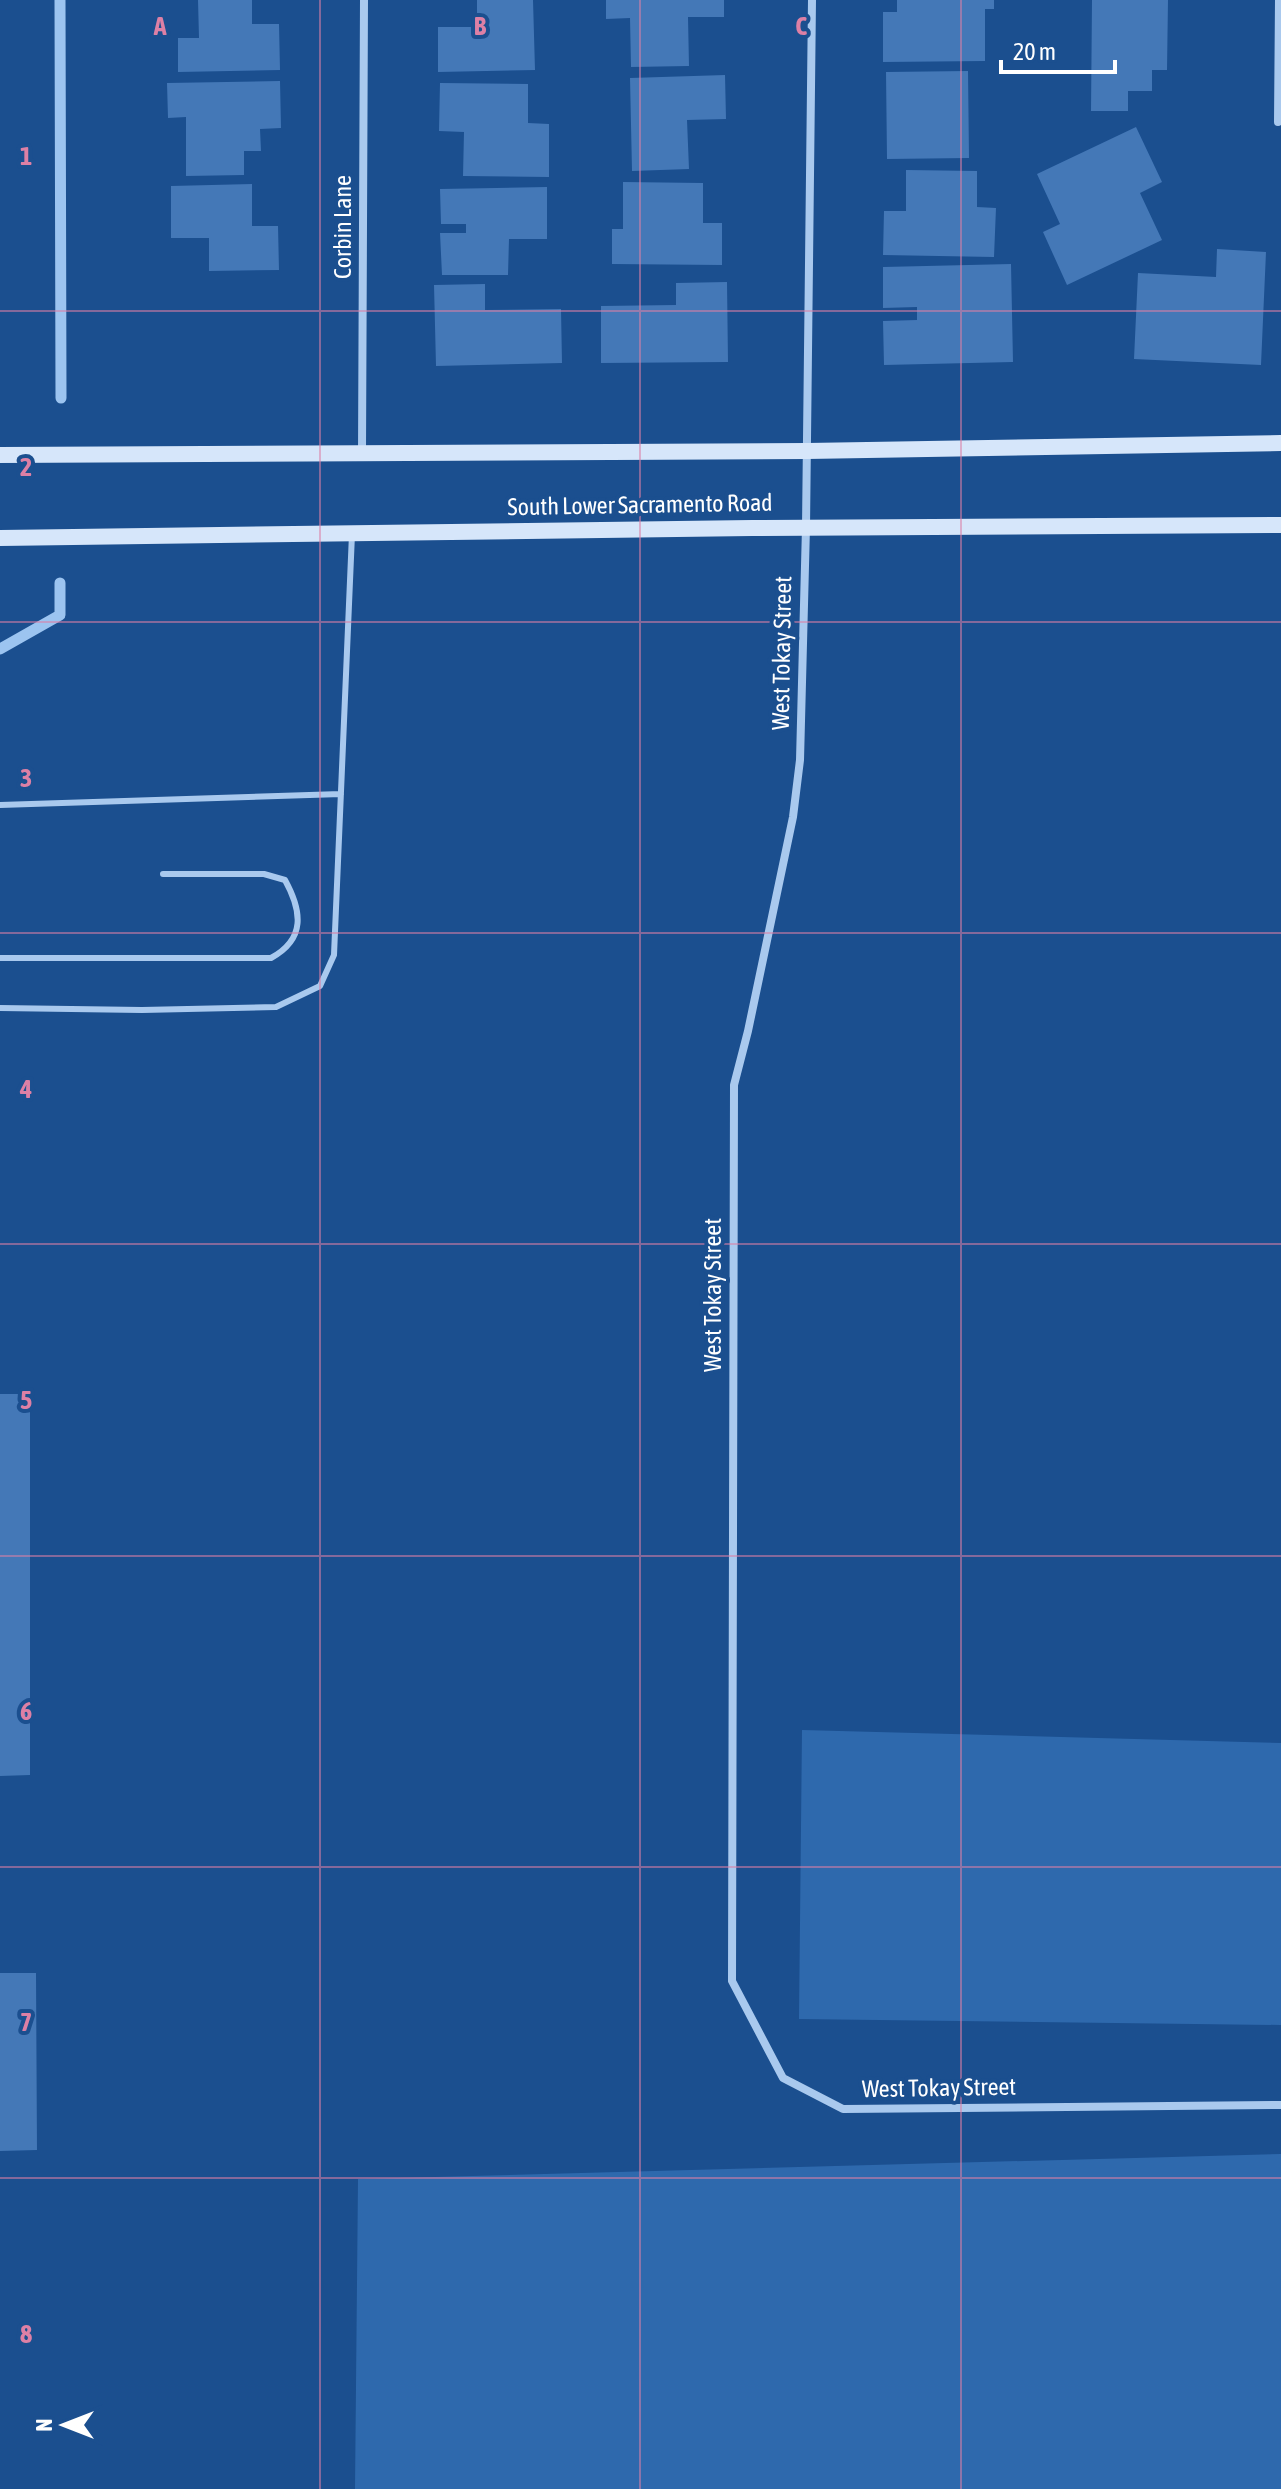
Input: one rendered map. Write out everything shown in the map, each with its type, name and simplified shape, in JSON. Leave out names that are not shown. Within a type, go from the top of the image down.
[{"type":"main road","points":[[0,455],[807,451],[1281,443]]},
{"type":"main road","name":"South Lower Sacramento Road","points":[[0,538],[806,527],[1281,525]]},
{"type":"street","name":"Corbin Lane","points":[[362,453],[364,0]]},
{"type":"street","name":"West Tokay Street","points":[[812,0],[800,760],[793,817],[734,1085],[732,1981],[783,2078],[843,2109],[1281,2105]]},
{"type":"street","points":[[1278,122],[1279,0]]},
{"type":"lane","points":[[0,1008],[142,1010],[276,1007],[320,986],[334,955],[352,534]]},
{"type":"lane","points":[[0,805],[341,794]]},
{"type":"lane","points":[[0,958],[271,958],[287,950],[297,931],[296,900],[285,880],[264,874],[163,874]]},
{"type":"shaded area","points":[[802,1730],[1281,1743],[1281,2025],[799,2019]]},
{"type":"shaded area","points":[[1281,2154],[1281,2489],[355,2489],[358,2179]]},
{"type":"building","points":[[198,0],[252,0],[252,24],[279,24],[280,70],[178,72],[178,38],[199,38]]},
{"type":"building","points":[[477,0],[533,0],[535,70],[438,72],[438,27],[477,27]]},
{"type":"building","points":[[606,0],[724,0],[724,17],[688,17],[689,66],[631,67],[630,18],[606,19]]},
{"type":"building","points":[[897,0],[994,0],[994,9],[985,9],[985,61],[883,62],[883,12],[897,12]]},
{"type":"building","points":[[1092,0],[1168,0],[1167,70],[1152,70],[1152,91],[1128,91],[1128,111],[1091,111]]},
{"type":"building","points":[[968,71],[969,158],[887,159],[886,72]]},
{"type":"building","points":[[725,75],[726,119],[687,120],[689,169],[632,171],[630,78]]},
{"type":"building","points":[[280,81],[281,128],[260,129],[261,151],[244,151],[244,175],[186,176],[186,117],[168,118],[167,83]]},
{"type":"building","points":[[440,83],[528,84],[528,123],[549,124],[549,177],[463,176],[464,132],[439,131]]},
{"type":"building","points":[[1136,127],[1162,182],[1140,193],[1162,240],[1067,285],[1043,232],[1060,224],[1037,174]]},
{"type":"building","points":[[906,170],[977,171],[977,207],[996,208],[994,257],[883,255],[884,211],[906,211]]},
{"type":"building","points":[[623,182],[703,183],[703,223],[722,223],[722,265],[612,264],[612,229],[623,229]]},
{"type":"building","points":[[252,184],[252,226],[278,226],[279,270],[209,271],[209,238],[171,238],[171,186]]},
{"type":"building","points":[[547,187],[547,239],[509,239],[508,275],[442,275],[440,233],[466,233],[466,224],[441,224],[440,189]]},
{"type":"building","points":[[1217,249],[1266,252],[1261,365],[1134,359],[1138,273],[1216,277]]},
{"type":"building","points":[[1011,264],[1013,362],[884,365],[883,321],[917,320],[917,307],[883,308],[883,267]]},
{"type":"building","points":[[727,282],[728,362],[601,363],[601,306],[676,305],[676,283]]},
{"type":"building","points":[[485,284],[485,310],[561,309],[562,363],[436,366],[434,285]]},
{"type":"building","points":[[0,1394],[30,1394],[30,1775],[0,1776]]},
{"type":"building","points":[[0,1973],[36,1973],[37,2150],[0,2151]]},
{"type":"waterway","points":[[60,0],[61,398]]},
{"type":"waterway","points":[[0,649],[60,615],[60,583]]}]
